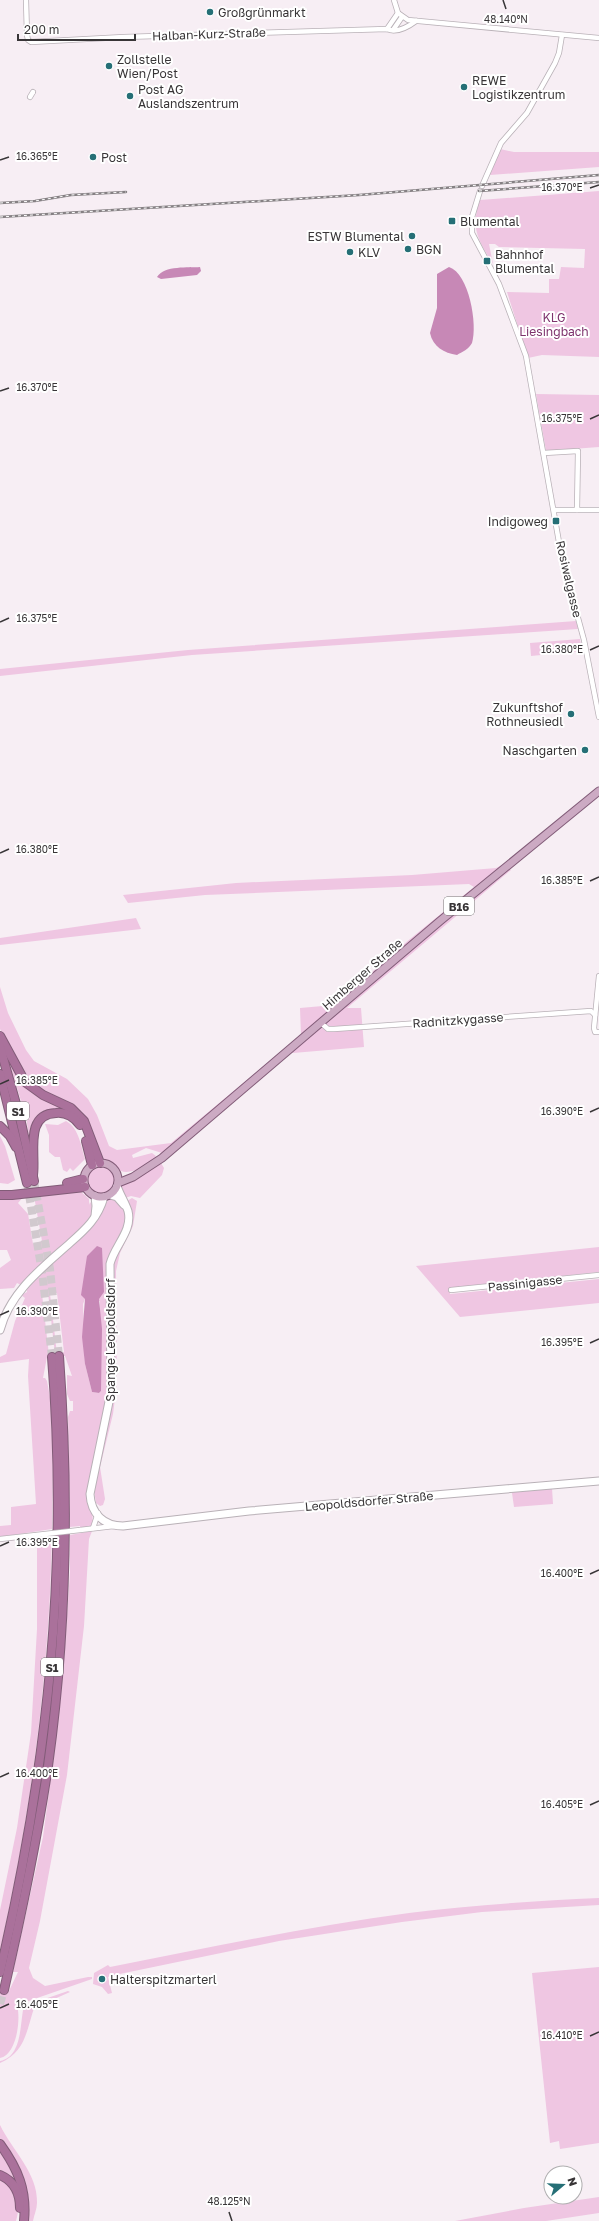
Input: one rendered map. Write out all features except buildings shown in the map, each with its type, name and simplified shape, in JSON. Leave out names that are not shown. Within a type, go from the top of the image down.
[{"type":"highway","points":[[0,1036],[25,1082],[43,1095],[71,1108],[84,1122],[100,1163]]},
{"type":"highway","name":"S1","points":[[0,1047],[20,1118],[32,1179]]},
{"type":"highway","name":"S1","points":[[0,1074],[21,1156],[32,1179]]},
{"type":"highway","points":[[32,1179],[34,1128],[39,1121],[52,1113],[68,1114],[79,1124],[92,1165]]},
{"type":"highway","points":[[0,1126],[10,1136],[21,1156]]},
{"type":"highway","points":[[0,1190],[11,1191],[84,1183]]},
{"type":"highway","points":[[0,1195],[12,1196],[84,1183]]},
{"type":"highway","name":"S1","points":[[0,1972],[18,1894],[34,1810],[52,1662],[57,1576],[58,1498],[56,1356],[66,1496],[64,1578],[59,1663],[49,1759],[37,1833],[4,1990]]},
{"type":"highway","points":[[0,2144],[22,2182],[25,2206],[24,2221]]},
{"type":"highway","points":[[0,2175],[14,2185],[20,2206],[19,2221]]},
{"type":"main road","name":"Himberger Straße","points":[[117,1184],[139,1173],[162,1158],[434,926],[599,791]]},
{"type":"main road","points":[[0,1330],[9,1307],[21,1289],[88,1228],[100,1211],[107,1196],[117,1184],[117,1173],[110,1165],[100,1163],[92,1165],[86,1171],[84,1183],[95,1196],[95,1218]]},
{"type":"main road","points":[[117,1173],[139,1173]]},
{"type":"main road","name":"Spange Leopoldsdorf","points":[[98,1513],[90,1500],[93,1476],[111,1392],[110,1264],[115,1248],[128,1226],[127,1207],[117,1184]]},
{"type":"main road","points":[[95,1196],[117,1197],[127,1207]]},
{"type":"main road","name":"Leopoldsdorfer Straße","points":[[109,1522],[118,1526],[249,1511],[599,1481]]},
{"type":"main road","points":[[98,1513],[109,1522]]},
{"type":"main road","name":"Leopoldsdorfer Straße","points":[[109,1522],[138,1523]]},
{"type":"street","name":"Halban-Kurz-Straße","points":[[26,0],[27,35],[28,40],[31,42],[124,37],[390,29],[408,26],[416,21]]},
{"type":"street","points":[[394,0],[400,15],[416,21],[599,38]]},
{"type":"street","points":[[390,29],[400,15]]},
{"type":"street","name":"Rosiwalgasse","points":[[562,35],[559,53],[552,69],[527,114],[501,143],[481,189],[472,217],[472,233],[497,279],[522,342],[532,386],[564,565],[584,640],[599,717]]},
{"type":"street","points":[[30,97],[33,92]]},
{"type":"street","points":[[544,453],[578,451],[577,510]]},
{"type":"street","points":[[554,510],[599,510]]},
{"type":"street","points":[[597,1032],[595,1014],[599,976]]},
{"type":"street","name":"Radnitzkygasse","points":[[321,1023],[328,1029],[334,1029],[591,1011],[595,1014]]},
{"type":"street","name":"Passinigasse","points":[[451,1290],[599,1275]]},
{"type":"street","points":[[93,1528],[98,1513]]},
{"type":"street","name":"Leopoldsdorfer Straße","points":[[93,1528],[109,1522]]},
{"type":"street","name":"Leopoldsdorfer Straße","points":[[0,1539],[118,1526]]},
{"type":"green space","points":[[500,149],[514,152],[599,152],[599,167],[490,175]]},
{"type":"green space","name":"KLG Liesingbach","points":[[599,191],[599,357],[542,355],[528,358],[507,292],[549,293],[549,279],[559,279],[561,267],[584,268],[585,249],[499,247],[495,244],[489,244],[493,264],[483,248],[477,234],[476,218],[480,200]]},
{"type":"green space","points":[[536,394],[599,395],[599,447],[546,451]]},
{"type":"green space","points":[[576,621],[578,629],[192,655],[0,676],[0,669],[188,650]]},
{"type":"green space","points":[[580,639],[582,651],[531,656],[530,643]]},
{"type":"green space","points":[[504,864],[511,870],[347,1008],[361,1008],[364,1047],[293,1053],[287,1048],[162,1153],[146,1148],[132,1155],[133,1158],[152,1153],[156,1156],[150,1163],[130,1172],[121,1171],[111,1163],[102,1159],[67,1101],[45,1091],[24,1077],[0,1029],[0,987],[8,1013],[26,1050],[34,1061],[67,1079],[88,1099],[97,1115],[109,1146],[117,1150],[171,1143],[301,1035],[300,1008],[334,1005],[410,939],[474,887],[469,884],[205,895],[128,903],[123,895],[236,883],[412,875],[496,868]]},
{"type":"green space","points":[[136,918],[141,929],[0,945],[0,938]]},
{"type":"green space","points":[[8,1059],[25,1084],[33,1091],[75,1114],[86,1130],[97,1160],[94,1160],[83,1126],[74,1115],[66,1112],[51,1112],[44,1116],[34,1128],[31,1136],[29,1136],[26,1117]]},
{"type":"green space","points":[[66,1121],[77,1133],[85,1159],[73,1171],[70,1168],[67,1172],[63,1170],[60,1157],[55,1157],[49,1152],[49,1135],[45,1124],[58,1125]]},
{"type":"green space","points":[[0,1136],[5,1146],[15,1180],[8,1184],[0,1183]]},
{"type":"green space","points":[[161,1163],[164,1168],[162,1175],[140,1198],[131,1196],[125,1198],[120,1189],[122,1184],[137,1178]]},
{"type":"green space","points":[[101,1166],[111,1170],[115,1180],[111,1190],[101,1194],[91,1190],[87,1180],[91,1170]]},
{"type":"green space","points":[[79,1190],[89,1199],[89,1205],[90,1202],[93,1206],[92,1214],[87,1222],[21,1285],[17,1283],[14,1288],[0,1289],[0,1268],[11,1260],[7,1250],[0,1250],[0,1197],[23,1197],[18,1203],[28,1214],[33,1244],[42,1241],[34,1196]]},
{"type":"green space","points":[[112,1198],[121,1202],[125,1209],[126,1217],[120,1236],[108,1261],[109,1391],[102,1426],[99,1429],[101,1434],[90,1482],[93,1524],[92,1526],[80,1528],[80,1526],[70,1527],[68,1417],[70,1411],[73,1411],[73,1401],[70,1401],[67,1394],[67,1375],[72,1376],[65,1356],[47,1357],[43,1378],[47,1381],[51,1403],[53,1454],[52,1529],[0,1537],[0,1526],[11,1525],[11,1507],[36,1504],[28,1376],[29,1359],[0,1363],[0,1357],[6,1354],[15,1321],[25,1298],[21,1295],[27,1292],[26,1287],[90,1229],[109,1200]],"holes":[[[48,1293],[55,1354],[49,1355],[42,1294]],[[57,1293],[64,1352],[57,1354],[50,1294]],[[85,1299],[100,1301],[101,1391],[99,1393],[92,1392],[85,1364],[83,1304]]]},
{"type":"green space","points":[[132,1198],[137,1201],[133,1226],[120,1253],[116,1271],[117,1383],[113,1414],[100,1467],[105,1499],[103,1505],[100,1506],[96,1503],[94,1490],[110,1411],[114,1261],[132,1214],[127,1201]]},
{"type":"green space","points":[[599,1247],[599,1272],[449,1288],[450,1294],[599,1279],[599,1303],[460,1317],[416,1266]]},
{"type":"green space","points":[[599,1477],[599,1483],[552,1488],[553,1504],[514,1507],[511,1486]]},
{"type":"green space","points":[[92,1531],[89,1539],[84,1626],[67,1775],[40,1921],[29,1968],[33,1978],[45,1986],[88,1977],[92,1977],[92,1979],[17,2005],[18,2027],[14,2043],[6,2055],[0,2058],[0,1989],[9,1991],[18,1972],[13,1972],[43,1837],[63,1672],[70,1572],[70,1535]]},
{"type":"green space","points":[[42,1536],[52,1537],[47,1642],[42,1694],[21,1849],[0,1951],[0,1910],[17,1828],[31,1733],[37,1629],[37,1547],[32,1539],[0,1541]]},
{"type":"green space","points":[[599,1898],[599,1905],[482,1912],[402,1922],[279,1941],[110,1976],[108,1977],[112,1993],[108,1994],[102,1987],[93,1984],[94,1973],[108,1965],[110,1967],[334,1924],[456,1908]]},
{"type":"green space","points":[[599,1967],[599,2143],[560,2149],[559,2141],[550,2143],[532,1973]]},
{"type":"green space","points":[[68,1991],[70,1992],[34,2008],[20,2047],[8,2059],[0,2063],[0,2061],[12,2054],[16,2048],[20,2033],[23,2010],[27,2005]]},
{"type":"green space","points":[[0,2125],[29,2172],[33,2182],[36,2192],[37,2208],[33,2221],[27,2221],[28,2210],[0,2140]]},
{"type":"green space","points":[[0,2148],[22,2190],[0,2173]]},
{"type":"green space","points":[[0,2178],[10,2187],[16,2196],[18,2202],[18,2214],[16,2221],[0,2221]]},
{"type":"green space","points":[[599,2197],[599,2213],[546,2221],[455,2221],[544,2205],[583,2205],[583,2199]]},
{"type":"shaded area","points":[[200,267],[201,271],[197,275],[161,279],[157,277],[160,273],[171,269]]},
{"type":"shaded area","points":[[449,267],[456,271],[467,289],[474,324],[474,335],[471,345],[457,355],[448,353],[436,346],[430,333],[437,308],[437,274]]},
{"type":"shaded area","points":[[97,1246],[102,1248],[104,1292],[99,1299],[102,1329],[101,1391],[99,1393],[92,1392],[85,1364],[82,1337],[85,1299],[81,1295],[87,1256]]},
{"type":"tunnel","points":[[34,1181],[50,1269],[59,1356]]},
{"type":"tunnel","points":[[27,1183],[42,1272],[52,1357]]},
{"type":"tunnel","points":[[0,2004],[4,1990]]},
{"type":"railway","points":[[0,217],[359,195],[599,175]]},
{"type":"railway","points":[[479,191],[599,182]]},
{"type":"railway","points":[[0,203],[35,201],[71,195],[126,192]]},
{"type":"place","name":"Großgrünmarkt","points":[[210,12]]},
{"type":"place","name":"Zollstelle Wien/Post","points":[[109,66]]},
{"type":"place","name":"REWE Logistikzentrum","points":[[464,87]]},
{"type":"place","name":"Post AG Auslandszentrum","points":[[130,96]]},
{"type":"place","name":"Post","points":[[93,157]]},
{"type":"place","name":"Blumental","points":[[452,221]]},
{"type":"place","name":"ESTW Blumental","points":[[412,236]]},
{"type":"place","name":"BGN","points":[[408,249]]},
{"type":"place","name":"KLV","points":[[350,252]]},
{"type":"place","name":"Bahnhof Blumental","points":[[487,261]]},
{"type":"place","name":"Indigoweg","points":[[556,521]]},
{"type":"place","name":"Zukunftshof Rothneusiedl","points":[[571,714]]},
{"type":"place","name":"Naschgarten","points":[[585,750]]},
{"type":"place","name":"Halterspitzmarterl","points":[[102,1979]]}]
